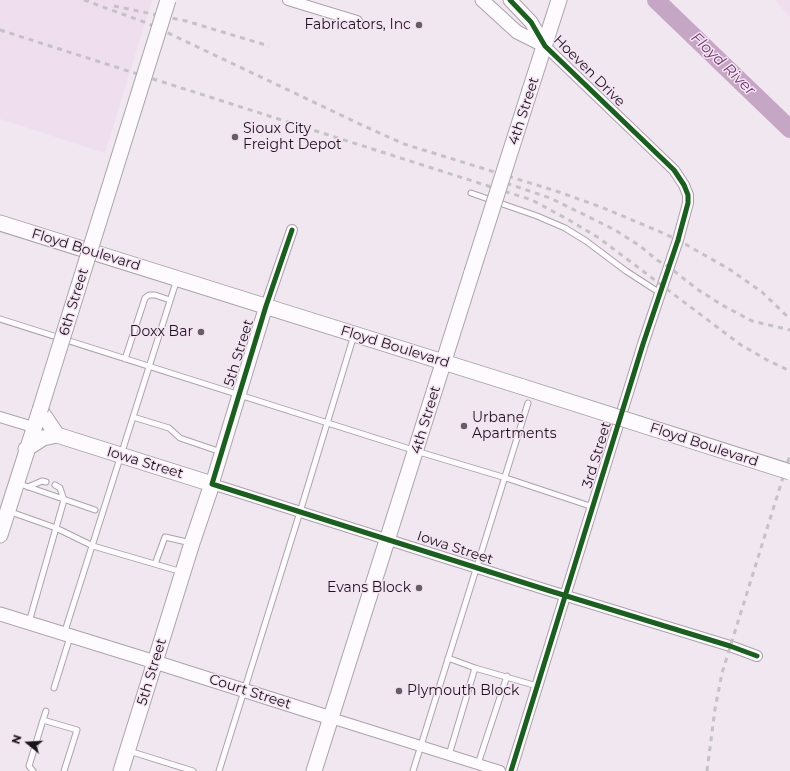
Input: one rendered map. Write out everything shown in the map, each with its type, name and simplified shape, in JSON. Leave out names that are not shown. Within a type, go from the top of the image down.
[{"type":"main road","name":"6th Street","points":[[0,535],[7,511],[22,485],[26,450],[40,410],[168,0]]},
{"type":"main road","name":"4th Street","points":[[314,771],[451,337],[545,46],[557,4]]},
{"type":"main road","name":"Floyd Boulevard","points":[[0,223],[354,335],[444,361],[790,472]]},
{"type":"main road","points":[[26,450],[43,438],[57,435],[40,410]]},
{"type":"main road","name":"Iowa Street","points":[[57,435],[212,484]]},
{"type":"main road","name":"5th Street","points":[[121,771],[192,543],[212,484]]},
{"type":"street","points":[[288,0],[357,21]]},
{"type":"street","name":"Hoeven Drive","points":[[482,0],[517,32],[545,46]]},
{"type":"street","name":"Hoeven Drive","points":[[510,0],[531,22],[545,46],[658,155]]},
{"type":"street","name":"3rd Street","points":[[511,771],[593,508],[642,344],[678,240],[688,203],[688,195],[684,185],[674,170],[658,155]]},
{"type":"street","name":"5th Street","points":[[212,484],[266,306],[292,230]]},
{"type":"street","points":[[0,417],[33,427]]},
{"type":"street","name":"Iowa Street","points":[[212,484],[757,656]]},
{"type":"street","name":"Court Street","points":[[0,614],[500,771]]},
{"type":"lane","points":[[471,193],[537,216],[565,228],[660,293]]},
{"type":"lane","points":[[54,688],[67,636],[93,546],[177,278]]},
{"type":"lane","points":[[125,359],[145,298],[149,295],[155,295],[170,300]]},
{"type":"lane","points":[[0,319],[416,451],[506,478],[593,508]]},
{"type":"lane","points":[[219,771],[354,335]]},
{"type":"lane","points":[[413,771],[476,567],[506,478],[528,403]]},
{"type":"lane","points":[[133,417],[169,428],[180,438],[221,452]]},
{"type":"lane","points":[[22,485],[42,481],[46,482]]},
{"type":"lane","points":[[22,485],[95,510]]},
{"type":"lane","points":[[28,623],[64,500],[60,488],[55,485]]},
{"type":"lane","points":[[7,511],[56,528],[93,546],[183,572]]},
{"type":"lane","points":[[155,564],[165,537],[192,543]]},
{"type":"lane","points":[[448,658],[475,668],[507,676],[537,686]]},
{"type":"lane","points":[[449,755],[475,668]]},
{"type":"lane","points":[[478,764],[507,676]]},
{"type":"lane","points":[[33,771],[29,766],[46,711]]},
{"type":"lane","points":[[43,720],[77,730],[64,771]]},
{"type":"lane","points":[[127,750],[193,771]]},
{"type":"shaded area","points":[[0,0],[152,0],[105,153],[0,119]]},
{"type":"shaded area","points":[[775,0],[790,0],[790,17]]},
{"type":"waterway","name":"Floyd River","points":[[656,0],[790,129]]},
{"type":"railway","points":[[84,0],[147,23],[404,144],[556,191],[601,207],[656,230],[678,240],[729,269],[762,292],[790,319]]},
{"type":"railway","points":[[114,6],[186,21],[269,46]]},
{"type":"railway","points":[[0,30],[532,200],[599,238],[741,345],[790,371]]},
{"type":"railway","points":[[497,180],[550,198],[615,230],[640,246],[697,289],[722,305],[752,321],[790,330]]},
{"type":"railway","points":[[707,771],[715,709],[722,673],[790,455]]},
{"type":"cycle path","points":[[510,0],[531,22],[545,46],[674,170],[684,185],[688,195],[688,203],[678,240],[643,344],[511,771]]},
{"type":"cycle path","points":[[292,230],[266,306],[212,484],[730,646],[757,656]]},
{"type":"place","name":"Fabricators, Inc","points":[[419,25]]},
{"type":"place","name":"Sioux City Freight Depot","points":[[235,137]]},
{"type":"place","name":"Doxx Bar","points":[[201,332]]},
{"type":"place","name":"Urbane Apartments","points":[[464,426]]},
{"type":"place","name":"Evans Block","points":[[419,588]]},
{"type":"place","name":"Plymouth Block","points":[[399,691]]}]
